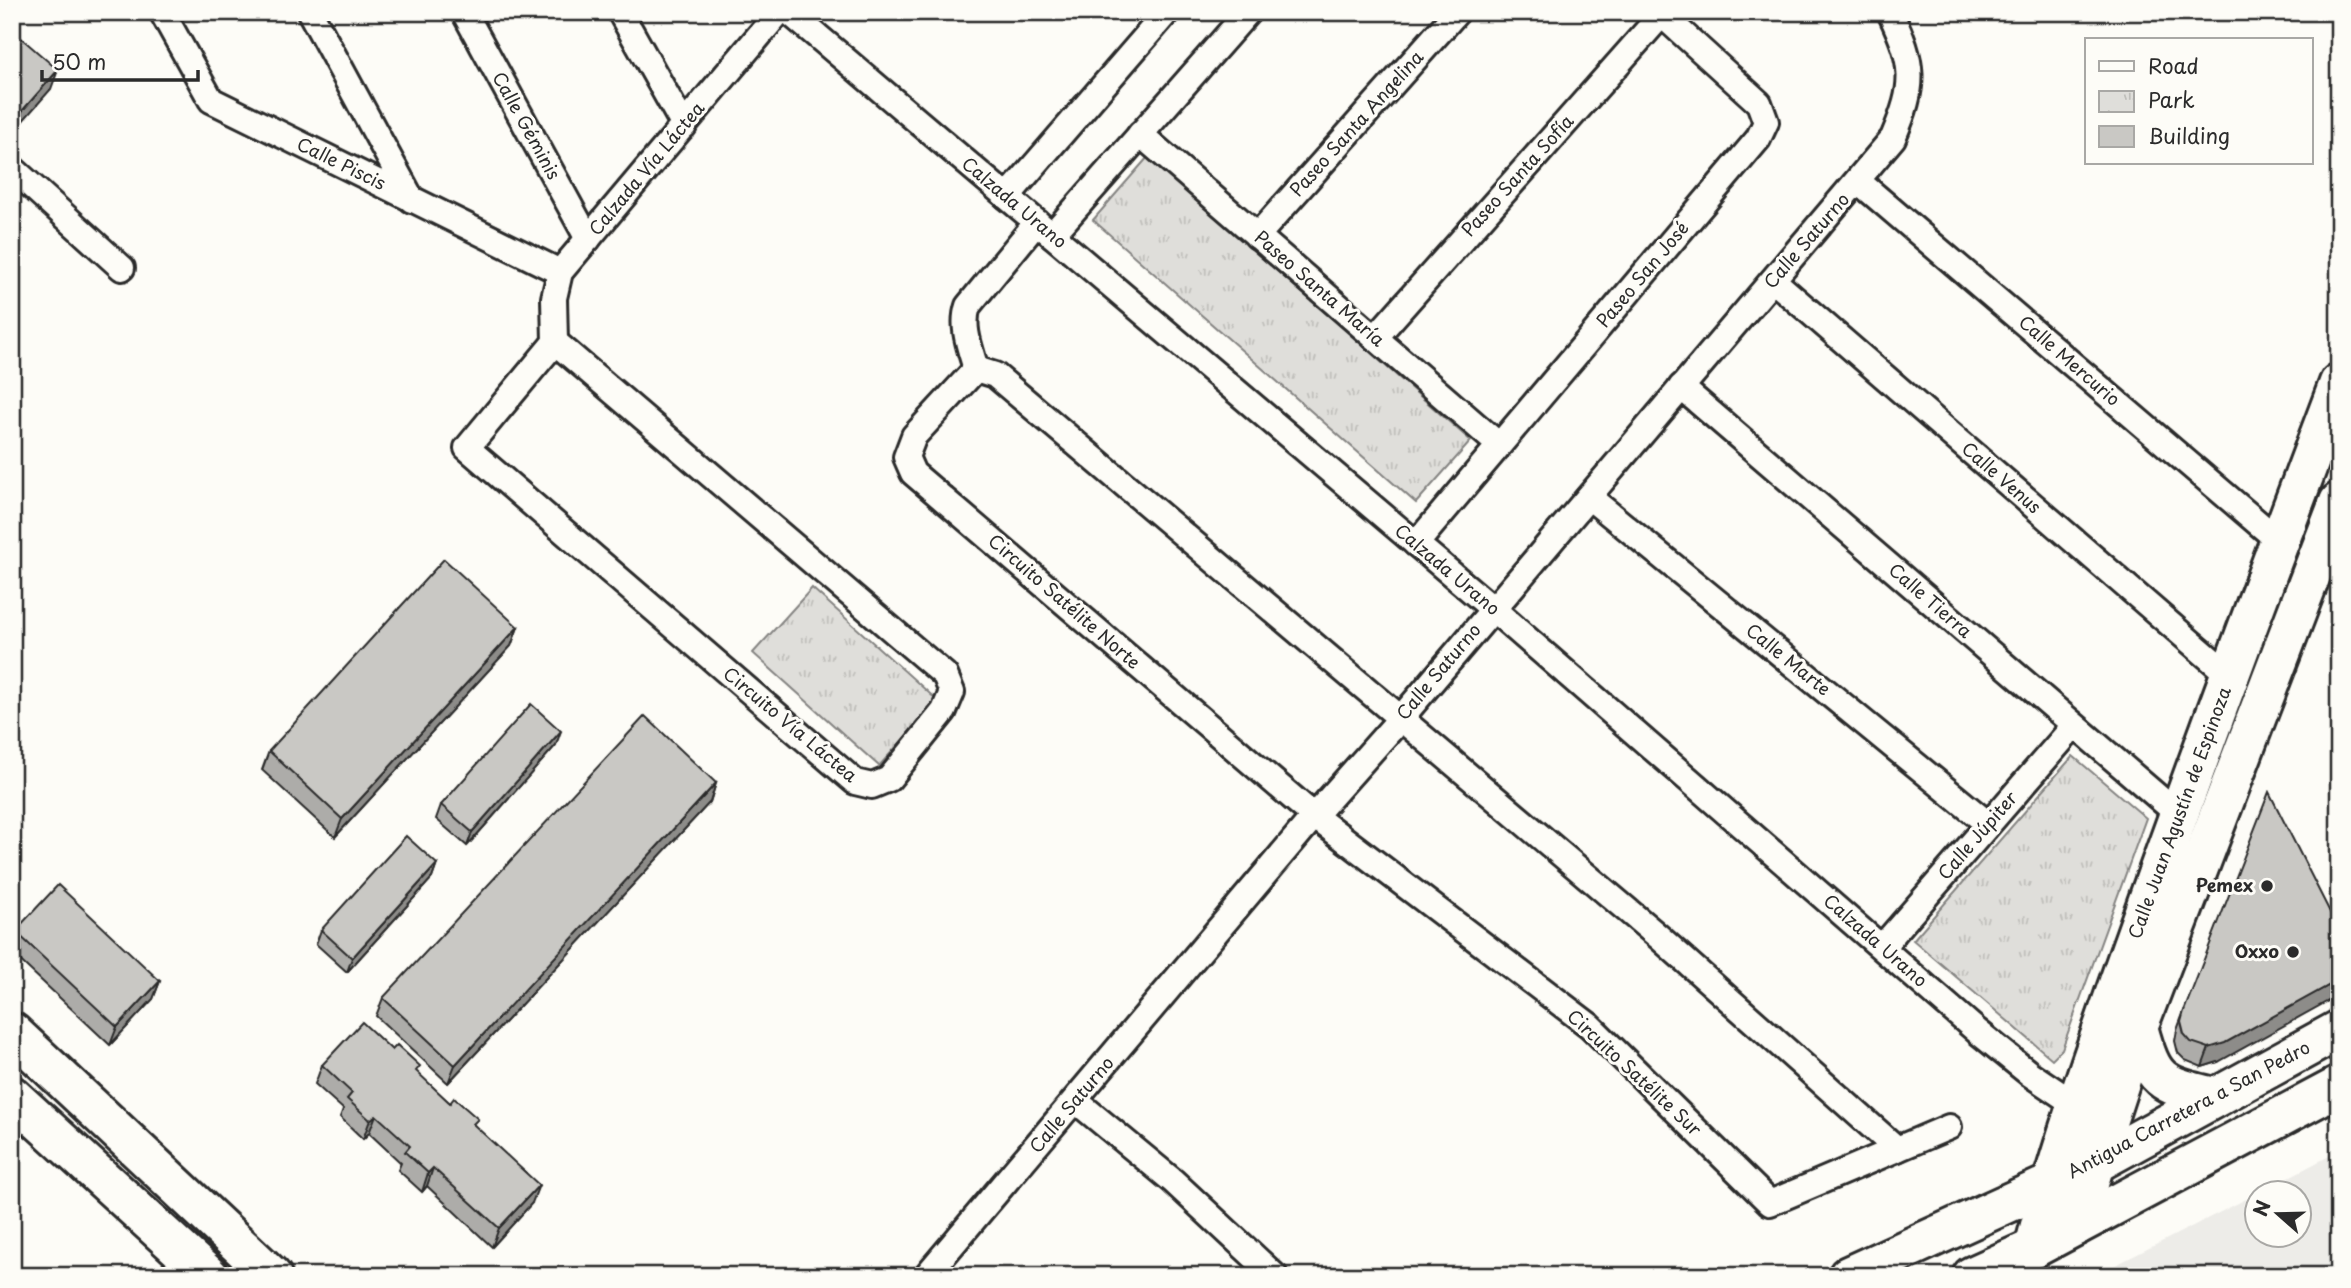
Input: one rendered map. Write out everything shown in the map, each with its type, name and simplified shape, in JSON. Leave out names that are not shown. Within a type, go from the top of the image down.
[{"type":"main road","name":"Calle Juan Agustín de Espinoza","points":[[2077,1225],[2094,1164],[2090,1115],[2179,815],[2339,383]]},
{"type":"main road","points":[[2322,549],[2314,530],[2312,515],[2339,400]]},
{"type":"main road","name":"Calle Juan Agustín de Espinoza","points":[[2034,1248],[2051,1183],[2138,1027],[2339,502]]},
{"type":"main road","points":[[2138,1027],[2145,1054],[2157,1077],[2170,1086],[2214,1097]]},
{"type":"main road","name":"Antigua Carretera a San Pedro","points":[[1848,1276],[2094,1164],[2339,1030]]},
{"type":"main road","points":[[12,1032],[272,1276]]},
{"type":"main road","points":[[12,1072],[74,1122],[82,1125],[107,1120]]},
{"type":"main road","points":[[1972,1276],[2034,1248],[2339,1087]]},
{"type":"main road","points":[[12,1096],[204,1274]]},
{"type":"street","name":"Calle Piscis","points":[[162,12],[211,100],[560,272]]},
{"type":"street","points":[[310,12],[412,200]]},
{"type":"street","name":"Calle Géminis","points":[[464,12],[588,239]]},
{"type":"street","points":[[620,12],[684,126]]},
{"type":"street","name":"Calzada Vía Láctea","points":[[560,272],[779,12]]},
{"type":"street","name":"Calzada Urano","points":[[789,12],[1493,609],[1977,1031],[2029,1073],[2090,1115]]},
{"type":"street","points":[[1007,197],[1167,12]]},
{"type":"street","points":[[1248,12],[1092,189],[1044,229],[968,306],[965,328],[976,369],[995,375],[1401,718],[1659,937],[1897,1149]]},
{"type":"street","name":"Paseo Santa Angelina","points":[[1258,236],[1457,12]]},
{"type":"street","name":"Calle Saturno","points":[[926,1276],[1314,816],[1401,718],[1893,138],[1910,92],[1910,65],[1904,42],[1890,12]]},
{"type":"street","name":"Paseo Santa Sofía","points":[[1375,338],[1660,13]]},
{"type":"street","name":"Paseo San José","points":[[1416,544],[1758,139],[1766,122],[1759,103],[1660,13]]},
{"type":"street","name":"Paseo Santa María","points":[[1140,134],[1499,445]]},
{"type":"street","points":[[12,168],[122,268]]},
{"type":"street","name":"Calle Mercurio","points":[[1858,181],[2279,541]]},
{"type":"street","points":[[555,342],[554,298],[560,272]]},
{"type":"street","name":"Calle Venus","points":[[1773,280],[2230,676]]},
{"type":"street","name":"Circuito Vía Láctea","points":[[555,342],[945,675],[952,692],[944,711],[889,779],[872,786],[855,782],[467,448],[555,342]]},
{"type":"street","name":"Circuito Satélite Norte","points":[[976,369],[914,436],[906,457],[914,473],[1314,816]]},
{"type":"street","name":"Calle Tierra","points":[[1681,387],[2179,815]]},
{"type":"street","name":"Calle Marte","points":[[1589,496],[1988,824]]},
{"type":"street","name":"Calle Júpiter","points":[[1882,947],[2074,726]]},
{"type":"street","name":"Circuito Satélite Sur","points":[[1314,816],[1590,1026],[1770,1203],[1949,1127]]},
{"type":"street","points":[[1076,1101],[1173,1181],[1275,1276]]},
{"type":"shaded area","points":[[2339,1151],[2339,1276],[2094,1276],[2242,1201],[2242,1250],[2312,1250],[2312,1180],[2283,1180]]},
{"type":"green space","points":[[1148,157],[1471,441],[1416,503],[1093,220]]},
{"type":"green space","points":[[812,588],[938,701],[879,766],[753,653]]},
{"type":"green space","points":[[2073,756],[2146,818],[2062,1049],[2052,1059],[1913,940]]},
{"type":"building","points":[[12,30],[58,70],[15,119],[12,116]]},
{"type":"building","points":[[444,559],[518,627],[342,819],[269,751]]},
{"type":"building","points":[[531,704],[561,731],[472,832],[441,805]]},
{"type":"building","points":[[645,716],[716,783],[455,1065],[383,998]]},
{"type":"building","name":"Pemex","points":[[2269,792],[2339,930],[2339,980],[2225,1043],[2209,1048],[2191,1042],[2184,1034],[2181,1022]]},
{"type":"building","points":[[406,836],[437,864],[352,958],[321,930]]},
{"type":"building","points":[[58,885],[160,981],[117,1027],[15,931]]},
{"type":"building","points":[[362,1022],[392,1050],[397,1045],[420,1066],[416,1071],[450,1103],[454,1098],[478,1119],[473,1124],[539,1185],[499,1228],[433,1168],[428,1173],[405,1152],[410,1146],[376,1115],[370,1120],[347,1099],[352,1093],[322,1065]]},
{"type":"place","name":"Pemex","points":[[2267,886]]},
{"type":"place","name":"Oxxo","points":[[2293,952]]}]
